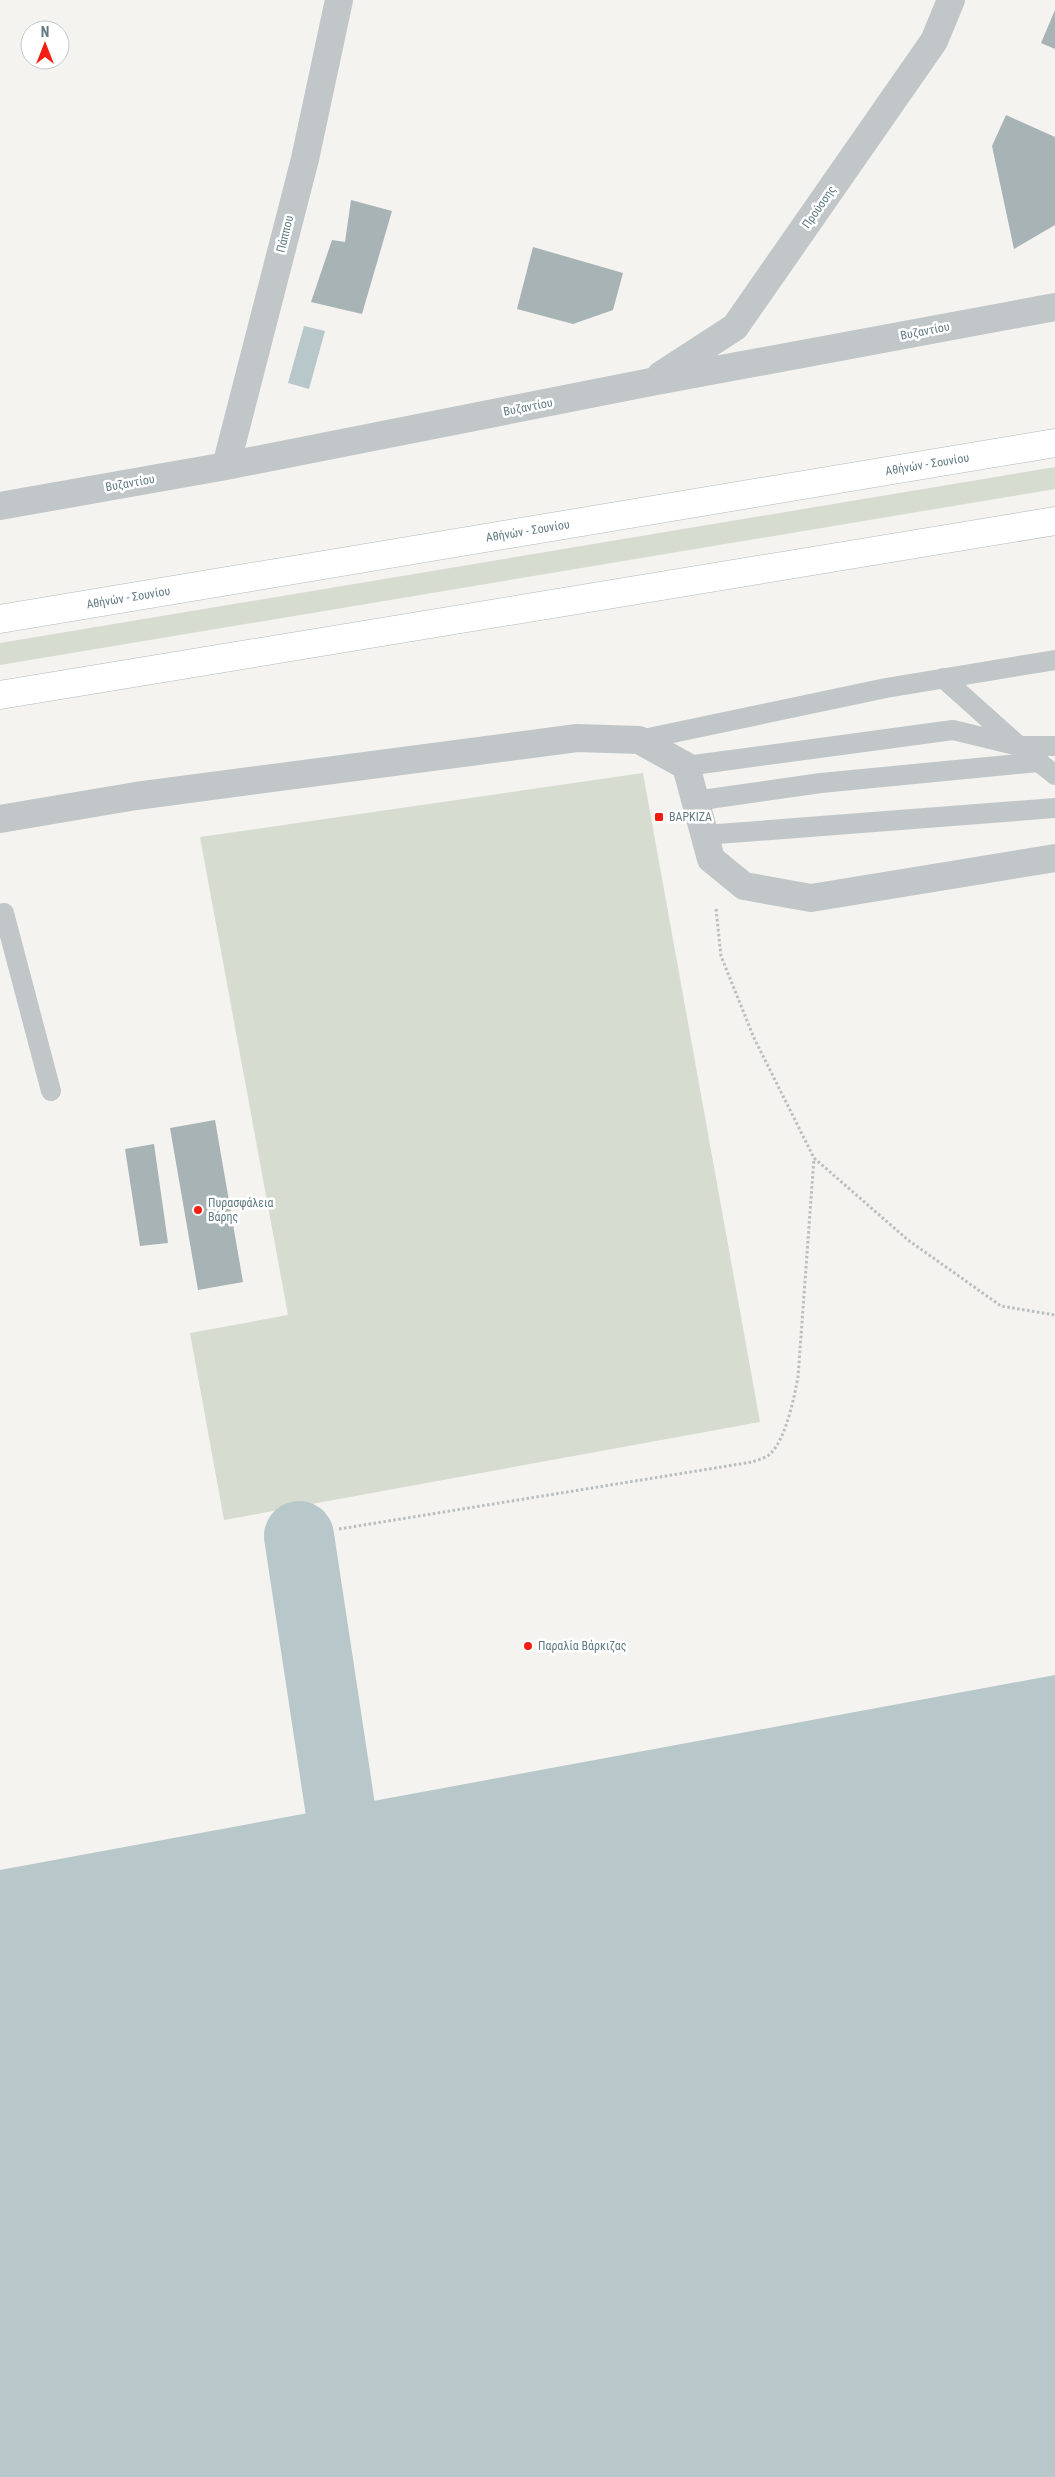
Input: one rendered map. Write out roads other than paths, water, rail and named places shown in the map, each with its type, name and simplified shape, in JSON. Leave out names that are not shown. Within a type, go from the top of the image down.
[{"type":"main road","name":"Αθήνών - Σουνίου","points":[[0,620],[1055,443]]},
{"type":"main road","points":[[0,695],[1055,521]]},
{"type":"street","name":"Πάππου","points":[[226,466],[305,158],[339,0]]},
{"type":"street","name":"Προύσσης","points":[[651,382],[735,327],[934,41],[951,0]]},
{"type":"street","name":"Βυζαντίου","points":[[0,506],[226,466],[651,382],[1055,306]]},
{"type":"street","points":[[0,819],[136,796],[577,738],[639,740],[686,766],[708,847],[744,886],[811,898],[1055,858]]},
{"type":"lane","points":[[639,740],[886,688],[1055,660]]},
{"type":"lane","points":[[943,678],[1018,746],[1055,774]]},
{"type":"lane","points":[[686,766],[953,730],[1018,746],[1055,746]]},
{"type":"lane","points":[[695,801],[821,783],[1038,762]]},
{"type":"lane","points":[[708,847],[1055,808]]},
{"type":"lane","points":[[4,913],[51,1090]]},
{"type":"waterway","points":[[299,1536],[340,1807]]},
{"type":"place","name":"ΒΑΡΚΙΖΑ","points":[[659,817]]},
{"type":"place","name":"Πυρασφάλεια Βάρης","points":[[198,1210]]},
{"type":"place","name":"Παραλία Βάρκιζας","points":[[528,1646]]}]
